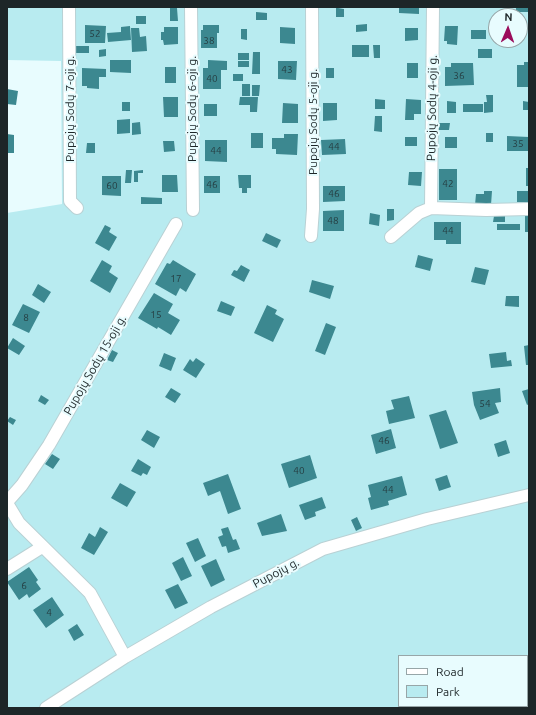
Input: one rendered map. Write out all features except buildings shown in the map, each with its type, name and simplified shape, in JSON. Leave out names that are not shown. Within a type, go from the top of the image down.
[{"type":"street","name":"Pupojų Sodų 7-oji g.","points":[[69,7],[70,201],[77,208]]},
{"type":"street","name":"Pupojų Sodų 6-oji g.","points":[[191,7],[193,210]]},
{"type":"street","name":"Pupojų Sodų 5-oji g.","points":[[311,236],[313,209],[312,7]]},
{"type":"street","name":"Pupojų Sodų 4-oji g.","points":[[431,208],[434,7]]},
{"type":"street","points":[[391,237],[419,214],[431,208],[486,210],[529,209]]},
{"type":"street","name":"Pupojų Sodų 15-oji g.","points":[[7,503],[22,485],[49,445],[176,224]]},
{"type":"street","name":"Pupojų g.","points":[[46,708],[126,657],[211,607],[323,548],[427,519],[529,495]]},
{"type":"street","points":[[7,503],[18,524],[90,593],[126,657]]},
{"type":"street","points":[[7,569],[42,547]]},
{"type":"green space","points":[[7,7],[529,7],[529,708],[7,708],[7,213],[62,204],[61,61],[7,60]]}]
